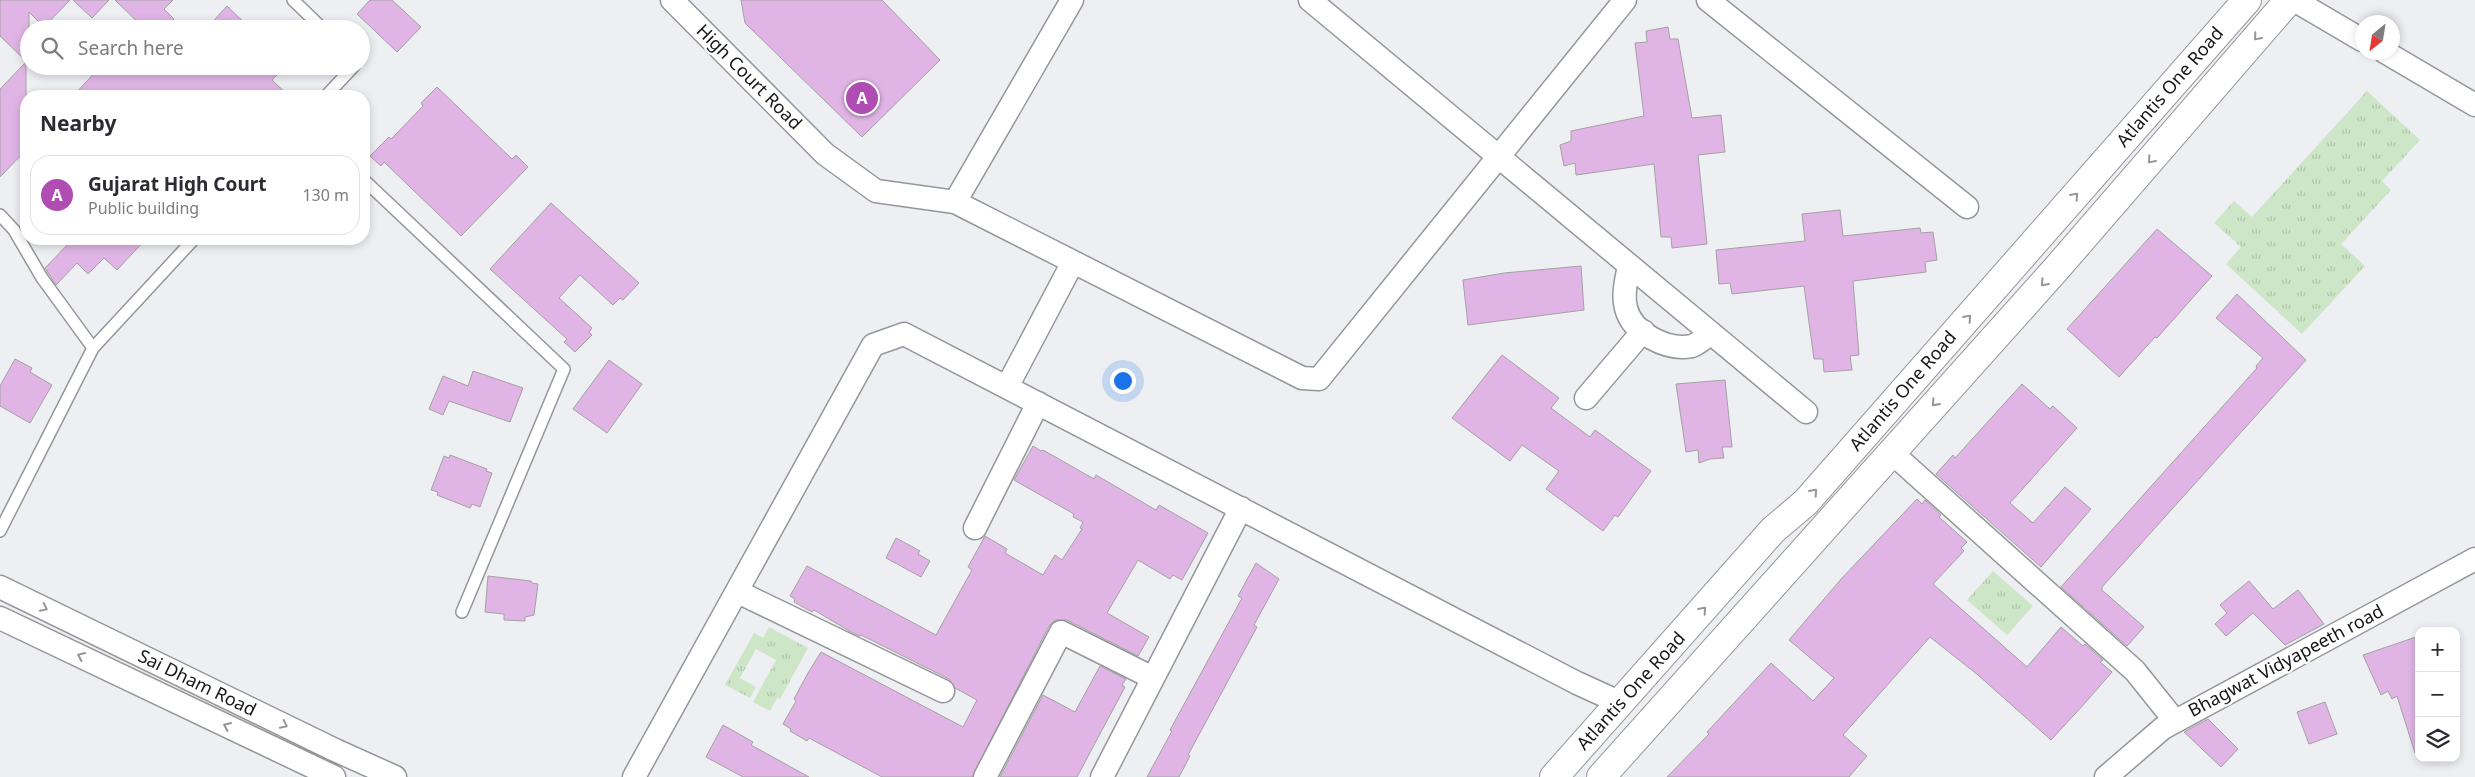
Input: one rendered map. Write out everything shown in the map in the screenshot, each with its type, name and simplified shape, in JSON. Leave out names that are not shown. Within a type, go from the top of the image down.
[{"type":"street","name":"High Court Road","points":[[672,0],[825,154],[876,191],[955,202],[1302,378],[1319,379],[1499,157]]},
{"type":"street","points":[[955,202],[1072,0]]},
{"type":"street","points":[[1310,0],[1806,412]]},
{"type":"street","points":[[1499,157],[1625,0]]},
{"type":"street","points":[[1708,0],[1967,207]]},
{"type":"street","name":"Atlantis One Road","points":[[1554,777],[1773,530],[1806,502],[2247,0]]},
{"type":"street","name":"Atlantis One Road","points":[[1601,777],[2057,268],[2289,0]]},
{"type":"street","points":[[2294,0],[2355,36]]},
{"type":"street","points":[[2399,60],[2475,105]]},
{"type":"street","points":[[1007,387],[1072,262]]},
{"type":"street","points":[[1629,265],[1625,288],[1626,308],[1633,323],[1650,338],[1671,345],[1693,346],[1711,333]]},
{"type":"street","points":[[1586,398],[1643,331]]},
{"type":"street","points":[[634,777],[873,345],[904,334],[1577,683],[1621,703]]},
{"type":"street","points":[[975,528],[1038,403]]},
{"type":"street","points":[[1891,452],[2135,671],[2175,721]]},
{"type":"street","points":[[1102,777],[1241,508]]},
{"type":"street","name":"Bhagwat Vidyapeeth road","points":[[2106,777],[2163,728],[2475,559]]},
{"type":"street","name":"Sai Dham Road","points":[[0,587],[335,750],[395,777]]},
{"type":"street","points":[[738,592],[943,691]]},
{"type":"street","name":"Sai Dham Road","points":[[0,618],[334,777]]},
{"type":"street","points":[[985,777],[1061,632],[1153,678]]},
{"type":"lane","points":[[293,0],[314,20]]},
{"type":"lane","points":[[332,90],[346,75]]},
{"type":"lane","points":[[370,186],[564,369],[462,612]]},
{"type":"lane","points":[[0,215],[14,230],[20,240]]},
{"type":"lane","points":[[23,245],[42,278],[93,348]]},
{"type":"lane","points":[[0,531],[93,348],[188,245]]},
{"type":"green space","points":[[2367,91],[2420,140],[2382,181],[2391,190],[2341,244],[2365,266],[2302,334],[2226,264],[2241,247],[2214,223],[2234,201],[2252,217]]},
{"type":"green space","points":[[1993,571],[2033,606],[2007,635],[1967,600]]},
{"type":"green space","points":[[769,627],[808,648],[780,699],[777,698],[770,711],[753,702],[776,660],[756,649],[740,678],[756,687],[750,698],[725,685],[754,633],[763,638]]},
{"type":"building","points":[[0,0],[70,0],[51,20],[37,20],[29,12],[29,20],[20,20],[20,55],[0,36]]},
{"type":"building","points":[[73,0],[109,0],[92,18]]},
{"type":"building","points":[[115,0],[173,0],[164,9],[173,20],[136,20]]},
{"type":"building","points":[[370,0],[392,0],[421,27],[397,52],[370,26],[370,20],[363,20],[357,14]]},
{"type":"building","points":[[741,0],[882,0],[940,60],[862,137],[745,23]]},
{"type":"building","points":[[227,6],[242,20],[214,20]]},
{"type":"building","points":[[1668,27],[1670,39],[1678,39],[1692,118],[1721,115],[1725,152],[1698,155],[1707,244],[1672,248],[1671,237],[1661,237],[1654,164],[1576,175],[1575,163],[1564,166],[1560,145],[1571,141],[1571,131],[1644,116],[1635,43],[1647,42],[1646,31]]},
{"type":"building","points":[[20,68],[20,75],[26,75],[26,90],[20,90],[20,156],[0,177],[0,89]]},
{"type":"building","points":[[93,75],[277,75],[272,80],[283,90],[79,90]]},
{"type":"building","points":[[437,87],[512,159],[516,155],[528,167],[461,236],[384,162],[381,166],[370,156],[389,137],[391,139],[397,133],[423,106],[421,103]]},
{"type":"building","points":[[551,203],[639,283],[623,300],[620,298],[613,305],[580,275],[559,298],[592,328],[589,332],[592,335],[575,352],[564,342],[567,339],[490,269]]},
{"type":"building","points":[[1840,210],[1843,236],[1920,228],[1921,233],[1933,232],[1937,260],[1925,262],[1926,272],[1853,281],[1859,355],[1850,356],[1852,370],[1824,372],[1823,359],[1814,359],[1804,286],[1732,294],[1730,283],[1719,284],[1716,250],[1805,241],[1802,214]]},
{"type":"building","points":[[2157,229],[2212,276],[2157,338],[2155,337],[2119,377],[2067,329]]},
{"type":"building","points":[[67,245],[140,245],[117,270],[104,258],[88,274],[77,263],[56,285],[45,268]]},
{"type":"building","points":[[1581,266],[1584,310],[1468,325],[1463,280],[1504,273]]},
{"type":"building","points":[[2237,294],[2306,360],[2102,587],[2102,590],[2144,627],[2127,646],[2061,587],[2257,368],[2256,366],[2263,358],[2216,318]]},
{"type":"building","points":[[1502,355],[1559,398],[1551,408],[1590,437],[1595,430],[1651,471],[1618,517],[1615,515],[1603,531],[1546,489],[1559,471],[1522,445],[1510,461],[1452,418]]},
{"type":"building","points":[[15,359],[32,368],[30,372],[52,385],[30,423],[0,406],[0,386]]},
{"type":"building","points":[[609,360],[642,384],[607,433],[573,409]]},
{"type":"building","points":[[473,371],[523,388],[510,422],[449,401],[443,415],[429,409],[443,376],[468,386]]},
{"type":"building","points":[[1725,380],[1732,447],[1722,447],[1724,458],[1710,459],[1699,463],[1698,450],[1686,452],[1676,384]]},
{"type":"building","points":[[2022,384],[2050,409],[2053,406],[2077,428],[2010,503],[2033,523],[2065,487],[2091,509],[2041,567],[1936,474],[1953,455],[1955,458]]},
{"type":"building","points":[[1033,446],[1094,479],[1096,475],[1156,510],[1159,505],[1208,533],[1182,580],[1173,575],[1170,579],[1138,560],[1107,613],[1149,637],[1138,656],[1067,620],[1055,620],[1049,626],[972,777],[882,777],[809,738],[807,741],[790,731],[791,729],[783,724],[796,701],[794,699],[821,652],[963,727],[977,700],[955,688],[949,679],[861,635],[851,632],[814,610],[812,612],[794,602],[795,599],[790,596],[807,566],[936,635],[972,570],[968,567],[985,536],[1007,549],[1005,553],[1043,575],[1055,555],[1062,560],[1082,529],[1080,528],[1083,522],[1073,517],[1074,514],[1014,480]]},
{"type":"building","points":[[450,455],[487,469],[486,471],[492,473],[480,507],[472,504],[470,508],[437,495],[438,492],[431,490],[444,456],[449,458]]},
{"type":"building","points":[[1917,499],[1922,504],[1925,500],[1941,515],[1939,517],[1967,542],[1961,548],[1964,551],[1933,584],[2027,667],[2061,627],[2083,646],[2085,644],[2103,660],[2100,662],[2112,672],[2085,703],[2051,740],[1978,675],[1930,637],[1843,735],[1867,756],[1849,777],[1667,777],[1709,734],[1707,732],[1771,663],[1813,701],[1834,678],[1789,640],[1842,578]]},
{"type":"building","points":[[896,538],[920,551],[918,554],[930,561],[921,577],[886,558]]},
{"type":"building","points":[[1256,563],[1279,579],[1254,625],[1257,627],[1188,755],[1190,756],[1179,777],[1147,777],[1172,731],[1170,730],[1242,598],[1238,596]]},
{"type":"building","points":[[488,576],[531,581],[538,584],[534,615],[525,617],[525,621],[504,620],[504,614],[485,612]]},
{"type":"building","points":[[2249,581],[2273,609],[2298,590],[2324,624],[2285,645],[2253,613],[2226,636],[2215,624],[2227,613],[2220,605]]},
{"type":"building","points":[[2415,637],[2415,753],[2397,696],[2392,699],[2388,691],[2381,695],[2363,655]]},
{"type":"building","points":[[1100,666],[1126,679],[1122,685],[1125,687],[1077,777],[1000,777],[1043,695],[1075,712]]},
{"type":"building","points":[[2325,702],[2337,734],[2309,744],[2297,712]]},
{"type":"building","points":[[2208,719],[2238,749],[2221,767],[2184,732]]},
{"type":"building","points":[[723,725],[753,742],[751,745],[809,777],[743,777],[706,757]]},
{"type":"place","name":"Gujarat High Court","points":[[862,98]]}]
